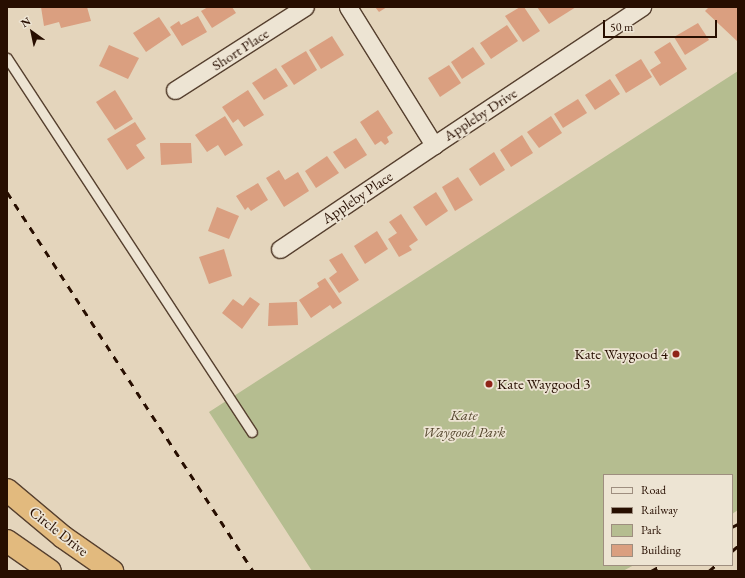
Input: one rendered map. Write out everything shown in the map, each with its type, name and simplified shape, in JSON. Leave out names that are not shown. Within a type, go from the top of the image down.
[{"type":"highway","name":"Circle Drive","points":[[7,490],[63,537],[112,571]]},
{"type":"highway","points":[[7,540],[50,571]]},
{"type":"street","name":"Short Place","points":[[175,90],[305,7]]},
{"type":"street","name":"Appleby Drive","points":[[348,7],[434,145],[642,7]]},
{"type":"street","name":"Appleby Place","points":[[280,249],[434,145]]},
{"type":"lane","points":[[7,58],[252,432]]},
{"type":"green space","name":"Kate Waygood Park","points":[[738,71],[738,510],[733,513],[733,474],[603,474],[603,566],[632,566],[623,571],[312,571],[209,412]]},
{"type":"building","points":[[41,7],[87,7],[91,21],[61,28],[59,22],[44,26]]},
{"type":"building","points":[[208,7],[232,7],[236,13],[212,28],[201,11]]},
{"type":"building","points":[[375,7],[387,7],[379,12]]},
{"type":"building","points":[[520,7],[524,7],[540,31],[523,42],[505,16]]},
{"type":"building","points":[[537,7],[576,7],[549,24]]},
{"type":"building","points":[[709,7],[738,7],[738,42],[705,11]]},
{"type":"building","points":[[198,16],[207,32],[182,46],[170,27],[179,21],[181,25]]},
{"type":"building","points":[[159,17],[171,35],[146,52],[133,33]]},
{"type":"building","points":[[698,23],[709,40],[685,55],[674,37]]},
{"type":"building","points":[[507,25],[518,41],[491,59],[480,43]]},
{"type":"building","points":[[332,36],[344,55],[321,69],[309,50]]},
{"type":"building","points":[[670,42],[687,69],[660,86],[650,70],[661,63],[654,52]]},
{"type":"building","points":[[109,45],[139,58],[128,79],[99,66]]},
{"type":"building","points":[[473,47],[485,64],[462,79],[451,62]]},
{"type":"building","points":[[306,51],[317,70],[294,85],[281,66]]},
{"type":"building","points":[[641,59],[652,77],[626,93],[615,75]]},
{"type":"building","points":[[449,65],[461,83],[440,97],[428,78]]},
{"type":"building","points":[[276,68],[288,86],[264,100],[252,83]]},
{"type":"building","points":[[610,79],[620,94],[595,110],[585,95]]},
{"type":"building","points":[[115,90],[133,119],[115,130],[96,102]]},
{"type":"building","points":[[248,90],[264,115],[244,127],[238,119],[233,123],[222,107]]},
{"type":"building","points":[[578,99],[587,113],[563,128],[554,114]]},
{"type":"building","points":[[378,110],[393,133],[387,137],[389,142],[385,145],[381,141],[375,145],[360,122]]},
{"type":"building","points":[[225,116],[243,145],[225,156],[218,145],[207,152],[195,135]]},
{"type":"building","points":[[551,116],[562,133],[539,148],[527,132]]},
{"type":"building","points":[[135,122],[146,139],[136,145],[145,158],[127,170],[107,139]]},
{"type":"building","points":[[522,135],[533,153],[511,167],[500,150]]},
{"type":"building","points":[[356,138],[367,155],[345,169],[333,152]]},
{"type":"building","points":[[160,143],[191,143],[192,163],[161,165]]},
{"type":"building","points":[[494,152],[505,170],[480,186],[469,169]]},
{"type":"building","points":[[327,156],[339,173],[316,188],[305,171]]},
{"type":"building","points":[[279,170],[285,180],[298,172],[309,191],[284,207],[266,178]]},
{"type":"building","points":[[458,177],[473,200],[455,211],[442,187]]},
{"type":"building","points":[[258,183],[268,200],[251,211],[248,207],[245,210],[236,196]]},
{"type":"building","points":[[436,192],[448,211],[426,226],[413,207]]},
{"type":"building","points":[[217,207],[239,216],[229,239],[208,231]]},
{"type":"building","points":[[401,214],[418,240],[409,246],[412,250],[399,257],[388,239],[397,233],[389,222]]},
{"type":"building","points":[[377,231],[388,249],[365,264],[354,246]]},
{"type":"building","points":[[224,249],[232,276],[209,284],[199,257]]},
{"type":"building","points":[[342,253],[359,280],[339,293],[329,278],[337,272],[329,260]]},
{"type":"building","points":[[325,278],[342,303],[333,309],[330,305],[311,318],[299,300],[319,287],[317,283]]},
{"type":"building","points":[[250,297],[260,304],[242,329],[222,313],[233,299],[243,306]]},
{"type":"building","points":[[297,302],[298,325],[268,326],[269,303]]},
{"type":"railway","points":[[7,192],[253,571]]},
{"type":"railway","points":[[733,526],[738,524]]},
{"type":"railway","points":[[733,550],[738,546]]},
{"type":"railway","points":[[651,571],[660,566]]},
{"type":"railway","points":[[709,571],[715,566]]},
{"type":"place","name":"Kate Waygood 4","points":[[676,354]]},
{"type":"place","name":"Kate Waygood 3","points":[[489,384]]}]
